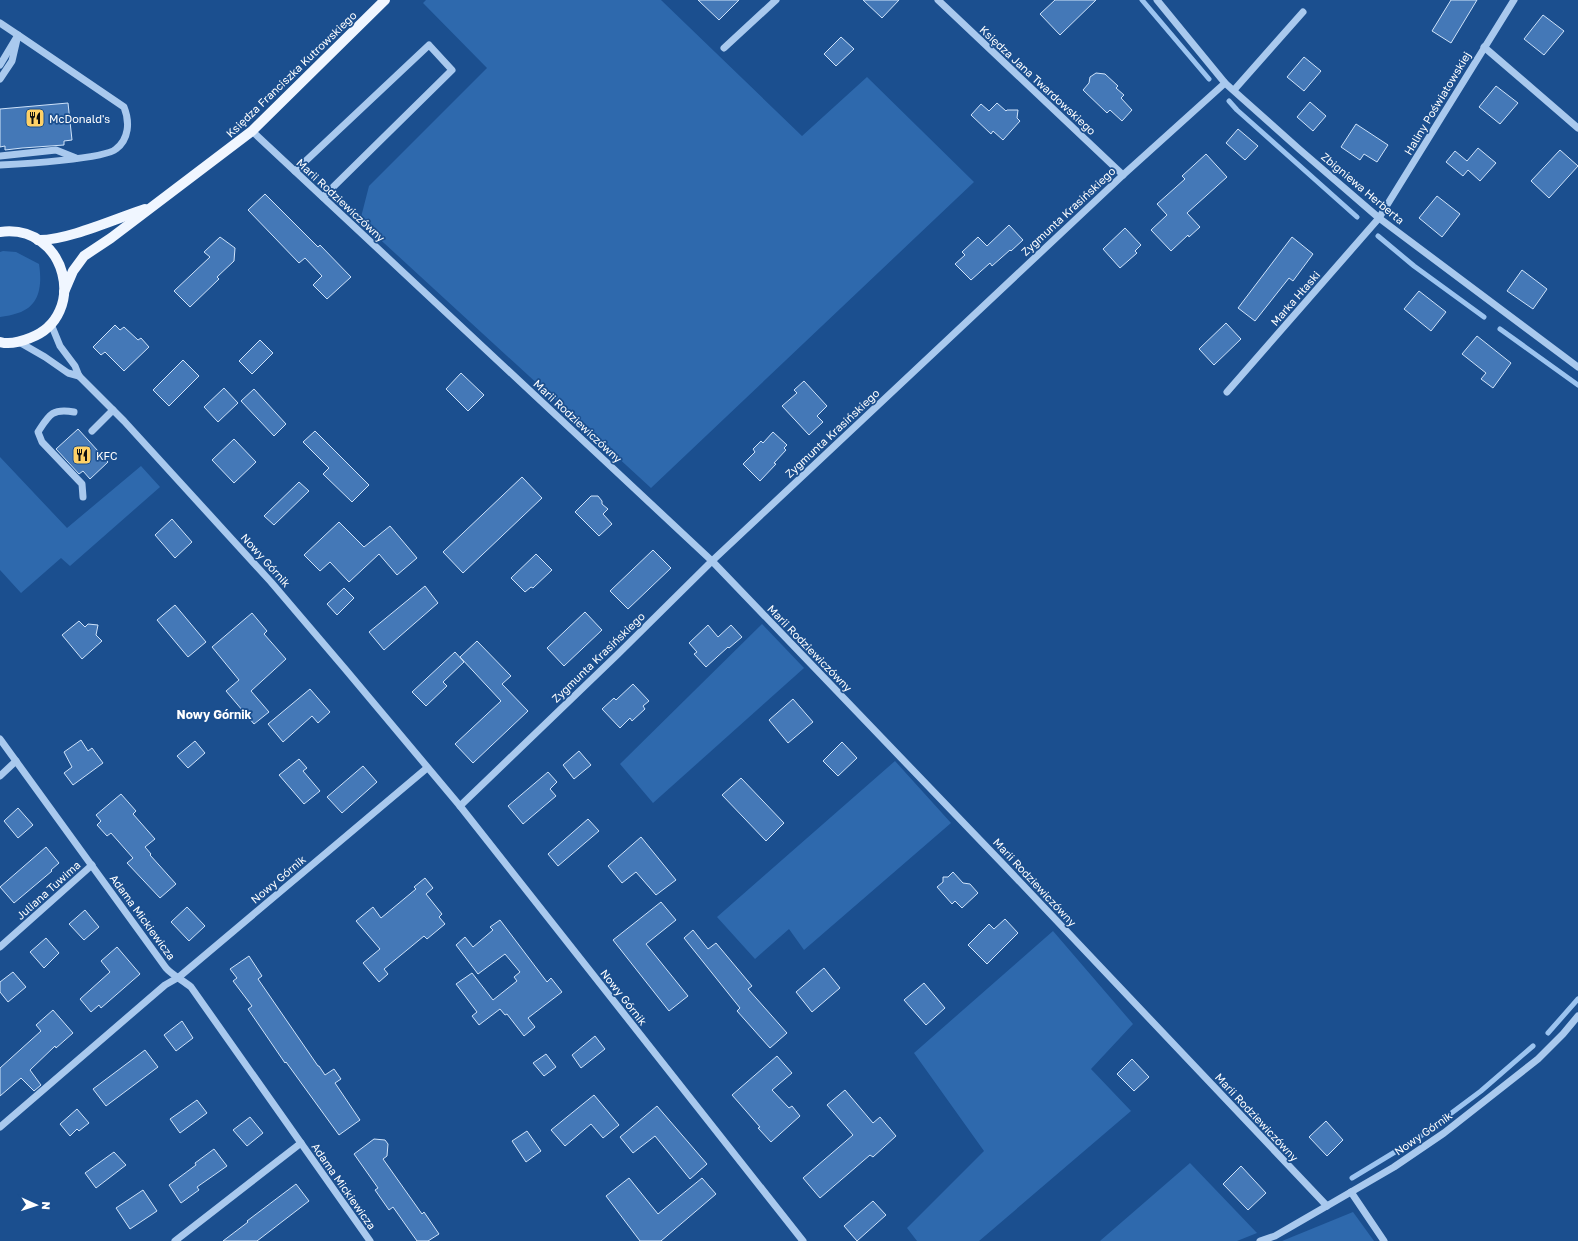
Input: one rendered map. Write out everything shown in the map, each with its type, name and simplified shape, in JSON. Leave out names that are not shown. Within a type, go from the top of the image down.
[{"type":"main road","name":"Księdza Franciszka Kutrowskiego","points":[[64,292],[73,271],[84,256],[111,238],[252,131],[322,60],[385,0]]},
{"type":"main road","name":"Księdza Franciszka Kutrowskiego","points":[[38,240],[46,240],[80,231],[154,205]]},
{"type":"main road","points":[[0,232],[18,232],[38,240],[50,250],[59,262],[64,277],[64,292],[60,309],[51,324],[37,336],[19,342],[1,344]]},
{"type":"street","points":[[724,48],[776,0]]},
{"type":"street","name":"Księdza Jana Twardowskiego","points":[[938,0],[1123,175]]},
{"type":"street","name":"Zbigniewa Herberta","points":[[1157,0],[1225,83],[1379,218],[1578,367]]},
{"type":"street","name":"Haliny Poświatowskiej","points":[[1379,218],[1514,0]]},
{"type":"street","points":[[1234,90],[1303,12]]},
{"type":"street","points":[[0,23],[124,107],[128,117],[128,130],[124,141],[115,151],[78,158],[0,165]]},
{"type":"street","points":[[0,65],[18,35]]},
{"type":"street","points":[[0,79],[12,61],[18,35]]},
{"type":"street","points":[[294,172],[429,45],[452,70],[323,197]]},
{"type":"street","points":[[1484,47],[1578,128]]},
{"type":"street","name":"Zygmunta Krasińskiego","points":[[460,806],[712,561],[1123,175],[1225,83]]},
{"type":"street","name":"Marii Rodziewiczówny","points":[[252,131],[294,172],[323,197],[712,561],[1002,863],[1327,1206]]},
{"type":"street","points":[[0,156],[56,150],[78,158]]},
{"type":"street","name":"Marka Hłaski","points":[[1227,392],[1379,218]]},
{"type":"street","name":"Nowy Górnik","points":[[51,324],[60,346],[75,366],[79,376],[113,410],[271,582],[342,664],[460,806],[803,1241]]},
{"type":"street","name":"Nowy Górnik","points":[[19,342],[45,357],[68,373],[79,376]]},
{"type":"street","points":[[74,412],[65,410],[56,411],[47,417],[38,432],[42,442],[82,484],[83,497]]},
{"type":"street","points":[[92,431],[113,410]]},
{"type":"street","name":"Adama Mickiewicza","points":[[0,739],[169,972],[179,977],[191,987],[370,1241]]},
{"type":"street","points":[[0,776],[16,761]]},
{"type":"street","name":"Nowy Górnik","points":[[0,1127],[166,985],[179,977],[427,768]]},
{"type":"street","name":"Juliana Tuwima","points":[[0,947],[92,865]]},
{"type":"street","name":"Nowy Górnik","points":[[1260,1241],[1275,1236],[1327,1206],[1394,1167],[1444,1134],[1538,1059],[1563,1034],[1578,1016]]},
{"type":"street","name":"Adama Mickiewicza","points":[[175,1241],[301,1143]]},
{"type":"street","points":[[1351,1192],[1384,1241]]},
{"type":"shaded area","points":[[426,0],[661,0],[802,136],[867,77],[974,182],[651,488],[360,221],[369,186],[487,68],[423,3]]},
{"type":"shaded area","points":[[0,252],[16,252],[39,264],[40,286],[36,299],[26,310],[0,317]]},
{"type":"shaded area","points":[[0,457],[67,528],[141,466],[160,487],[70,566],[61,558],[21,593],[0,570]]},
{"type":"shaded area","points":[[762,624],[804,668],[653,803],[620,764]]},
{"type":"shaded area","points":[[895,761],[951,823],[804,950],[789,929],[755,959],[717,917]]},
{"type":"shaded area","points":[[1053,931],[1133,1024],[1091,1069],[1131,1111],[979,1241],[917,1241],[907,1228],[984,1151],[914,1053]]},
{"type":"shaded area","points":[[1190,1163],[1257,1233],[1237,1241],[1100,1241]]},
{"type":"shaded area","points":[[1353,1212],[1374,1241],[1282,1241]]},
{"type":"building","points":[[698,0],[739,0],[719,20]]},
{"type":"building","points":[[863,0],[899,0],[882,18]]},
{"type":"building","points":[[1055,0],[1096,0],[1060,35],[1040,14]]},
{"type":"building","points":[[1451,0],[1477,0],[1451,43],[1432,31]]},
{"type":"building","points":[[1543,15],[1564,31],[1544,55],[1524,39]]},
{"type":"building","points":[[841,37],[854,49],[836,66],[824,54]]},
{"type":"building","points":[[1304,57],[1321,71],[1304,91],[1287,77]]},
{"type":"building","points":[[1096,73],[1105,74],[1118,86],[1116,88],[1124,95],[1121,98],[1132,110],[1122,121],[1110,110],[1107,113],[1083,90],[1089,83],[1090,77]]},
{"type":"building","points":[[1496,86],[1518,103],[1500,124],[1479,107]]},
{"type":"building","points":[[1310,102],[1326,116],[1313,131],[1297,117]]},
{"type":"building","name":"McDonald's","points":[[68,103],[72,140],[64,141],[64,145],[5,150],[5,146],[0,147],[0,109]]},
{"type":"building","points":[[997,103],[1006,111],[1018,110],[1017,118],[1020,121],[1003,140],[993,131],[991,134],[971,115],[981,104],[989,111]]},
{"type":"building","points":[[1356,124],[1388,145],[1377,162],[1364,154],[1360,160],[1341,147]]},
{"type":"building","points":[[1238,129],[1258,146],[1245,160],[1226,143]]},
{"type":"building","points":[[1478,148],[1496,163],[1480,181],[1468,170],[1463,176],[1446,162],[1455,151],[1467,161]]},
{"type":"building","points":[[1560,150],[1578,166],[1549,198],[1531,181]]},
{"type":"building","points":[[1206,154],[1227,177],[1187,213],[1200,227],[1189,237],[1188,235],[1171,251],[1151,230],[1167,215],[1157,204],[1185,179],[1182,176]]},
{"type":"building","points":[[265,194],[318,247],[320,245],[351,277],[327,299],[313,285],[322,276],[305,258],[299,263],[248,210]]},
{"type":"building","points":[[1437,196],[1460,214],[1442,237],[1419,218]]},
{"type":"building","points":[[1009,225],[1023,240],[992,266],[990,263],[971,280],[955,264],[965,255],[962,252],[978,237],[987,246]]},
{"type":"building","points":[[1125,228],[1141,245],[1135,251],[1137,253],[1120,268],[1103,249]]},
{"type":"building","points":[[220,237],[235,248],[234,261],[217,277],[219,279],[190,307],[174,291],[210,257],[204,252]]},
{"type":"building","points":[[1292,237],[1313,254],[1293,281],[1289,278],[1255,321],[1238,308]]},
{"type":"building","points":[[1522,270],[1547,289],[1533,309],[1507,291]]},
{"type":"building","points":[[1419,291],[1446,312],[1431,331],[1404,309]]},
{"type":"building","points":[[1226,323],[1241,339],[1214,365],[1199,349]]},
{"type":"building","points":[[115,325],[120,330],[124,327],[138,340],[141,338],[149,347],[124,371],[105,352],[101,355],[93,347]]},
{"type":"building","points":[[1477,336],[1511,363],[1493,388],[1481,379],[1486,373],[1462,354]]},
{"type":"building","points":[[260,340],[273,353],[252,374],[239,361]]},
{"type":"building","points":[[183,360],[199,376],[169,406],[153,390]]},
{"type":"building","points":[[461,373],[484,395],[468,411],[446,389]]},
{"type":"building","points":[[804,381],[827,406],[817,416],[823,422],[809,435],[782,406],[797,393],[794,390]]},
{"type":"building","points":[[224,388],[238,403],[218,422],[204,407]]},
{"type":"building","points":[[254,389],[286,424],[274,436],[241,401]]},
{"type":"building","name":"KFC","points":[[78,429],[108,462],[90,479],[83,471],[79,474],[56,449]]},
{"type":"building","points":[[315,431],[369,485],[352,502],[323,474],[329,468],[303,442]]},
{"type":"building","points":[[773,432],[787,445],[784,448],[786,450],[774,463],[776,464],[760,481],[743,464],[755,452],[753,449],[761,441],[763,443]]},
{"type":"building","points":[[234,439],[256,462],[234,483],[212,460]]},
{"type":"building","points":[[522,477],[542,498],[463,573],[443,552]]},
{"type":"building","points":[[299,482],[309,491],[274,525],[264,516]]},
{"type":"building","points":[[591,496],[598,496],[602,501],[602,504],[608,509],[603,514],[612,524],[599,536],[575,512]]},
{"type":"building","points":[[172,519],[192,542],[175,558],[155,535]]},
{"type":"building","points":[[339,522],[364,547],[390,526],[417,558],[397,575],[379,554],[349,582],[330,562],[320,571],[304,555]]},
{"type":"building","points":[[653,550],[671,568],[628,609],[610,591]]},
{"type":"building","points":[[536,554],[552,570],[533,588],[531,587],[525,592],[511,578]]},
{"type":"building","points":[[425,586],[438,603],[384,650],[369,632]]},
{"type":"building","points":[[344,588],[354,598],[337,615],[327,604]]},
{"type":"building","points":[[175,605],[206,642],[188,657],[157,620]]},
{"type":"building","points":[[585,612],[602,630],[564,666],[547,648]]},
{"type":"building","points":[[252,613],[267,631],[264,634],[286,659],[251,691],[269,712],[254,724],[226,691],[239,680],[212,647]]},
{"type":"building","points":[[79,621],[85,627],[88,624],[98,625],[96,635],[102,641],[82,659],[62,635]]},
{"type":"building","points":[[708,625],[718,637],[731,625],[742,637],[729,648],[728,647],[706,667],[694,654],[697,652],[689,643]]},
{"type":"building","points":[[477,641],[511,676],[502,684],[528,711],[473,763],[455,744],[501,701],[460,657]]},
{"type":"building","points":[[455,652],[464,662],[443,682],[447,686],[426,706],[412,692]]},
{"type":"building","points":[[633,684],[649,701],[643,706],[645,709],[632,721],[630,718],[620,728],[602,709],[614,698],[616,700]]},
{"type":"building","points":[[310,689],[330,712],[318,723],[312,716],[283,742],[268,724]]},
{"type":"building","points":[[793,699],[813,722],[788,743],[769,720]]},
{"type":"building","points":[[81,740],[88,751],[92,748],[103,763],[73,785],[64,773],[72,767],[64,752]]},
{"type":"building","points":[[195,741],[205,753],[188,768],[177,756]]},
{"type":"building","points":[[842,742],[857,758],[838,776],[823,761]]},
{"type":"building","points":[[579,751],[591,765],[574,779],[563,765]]},
{"type":"building","points":[[299,759],[307,768],[303,771],[320,791],[304,804],[279,775]]},
{"type":"building","points":[[363,766],[377,782],[342,813],[327,797]]},
{"type":"building","points":[[548,772],[557,782],[550,789],[556,796],[523,824],[508,806]]},
{"type":"building","points":[[741,778],[784,823],[766,841],[722,795]]},
{"type":"building","points":[[121,794],[136,811],[133,814],[155,839],[145,847],[151,854],[150,855],[176,884],[160,898],[127,863],[133,858],[111,833],[107,836],[97,825],[101,821],[96,815]]},
{"type":"building","points":[[18,808],[33,825],[18,838],[4,821]]},
{"type":"building","points":[[588,819],[599,831],[558,866],[548,854]]},
{"type":"building","points":[[641,837],[676,880],[656,895],[636,872],[622,883],[608,866]]},
{"type":"building","points":[[46,847],[59,863],[51,870],[52,871],[14,903],[0,887]]},
{"type":"building","points":[[953,872],[963,883],[970,884],[978,893],[962,908],[955,901],[952,904],[937,887],[943,882],[943,877],[948,877]]},
{"type":"building","points":[[425,878],[433,888],[426,894],[442,914],[439,917],[445,924],[427,939],[424,936],[384,969],[388,974],[379,982],[363,963],[380,949],[356,921],[373,907],[381,918],[416,889],[414,887]]},
{"type":"building","points":[[661,902],[676,920],[646,944],[688,996],[669,1011],[613,940]]},
{"type":"building","points":[[187,907],[205,926],[189,941],[171,922]]},
{"type":"building","points":[[85,910],[99,927],[84,940],[69,924]]},
{"type":"building","points":[[1005,919],[1018,933],[987,964],[968,945],[989,924],[994,929]]},
{"type":"building","points":[[500,920],[547,982],[551,978],[562,992],[528,1018],[535,1027],[524,1036],[507,1014],[505,1015],[500,1009],[479,1025],[472,1016],[477,1012],[456,984],[472,973],[493,1000],[517,981],[514,977],[520,972],[505,954],[478,974],[456,945],[465,937],[473,947],[493,930],[490,927]]},
{"type":"building","points":[[693,930],[708,949],[716,943],[752,986],[748,989],[787,1033],[770,1048],[737,1011],[740,1008],[684,938]]},
{"type":"building","points":[[46,938],[59,953],[44,968],[30,952]]},
{"type":"building","points":[[117,947],[140,974],[101,1008],[99,1005],[91,1012],[80,999],[110,972],[101,961]]},
{"type":"building","points":[[249,956],[262,976],[258,979],[318,1066],[325,1075],[334,1069],[341,1079],[335,1083],[360,1120],[339,1135],[286,1062],[285,1063],[248,1009],[252,1006],[233,981],[237,978],[230,969]]},
{"type":"building","points":[[824,968],[840,988],[812,1012],[796,992]]},
{"type":"building","points":[[13,972],[26,987],[8,1002],[0,992],[0,982]]},
{"type":"building","points":[[924,983],[945,1008],[926,1025],[904,1000]]},
{"type":"building","points":[[53,1010],[73,1033],[56,1048],[55,1046],[30,1070],[41,1085],[34,1091],[21,1078],[0,1096],[0,1068],[41,1031],[36,1025]]},
{"type":"building","points":[[182,1021],[193,1038],[176,1051],[164,1035]]},
{"type":"building","points":[[595,1036],[605,1049],[581,1068],[572,1055]]},
{"type":"building","points":[[145,1050],[158,1067],[106,1106],[93,1089]]},
{"type":"building","points":[[546,1054],[556,1067],[544,1076],[533,1063]]},
{"type":"building","points":[[777,1056],[792,1073],[772,1090],[789,1108],[792,1106],[800,1116],[771,1142],[732,1095]]},
{"type":"building","points":[[1132,1059],[1149,1077],[1134,1091],[1117,1074]]},
{"type":"building","points":[[845,1090],[873,1123],[880,1117],[896,1136],[873,1157],[870,1155],[820,1198],[803,1178],[853,1135],[827,1105]]},
{"type":"building","points":[[594,1095],[619,1125],[603,1138],[591,1124],[565,1146],[551,1130]]},
{"type":"building","points":[[197,1100],[207,1113],[180,1133],[170,1119]]},
{"type":"building","points":[[657,1106],[707,1164],[690,1179],[655,1136],[633,1153],[620,1137]]},
{"type":"building","points":[[77,1109],[89,1123],[79,1131],[77,1129],[70,1136],[60,1124]]},
{"type":"building","points":[[250,1117],[263,1133],[247,1146],[233,1130]]},
{"type":"building","points":[[1326,1121],[1343,1140],[1327,1156],[1309,1137]]},
{"type":"building","points":[[527,1131],[541,1151],[526,1162],[512,1141]]},
{"type":"building","points":[[374,1139],[385,1140],[388,1144],[387,1156],[383,1159],[422,1214],[424,1212],[439,1234],[428,1241],[417,1241],[393,1207],[389,1210],[375,1190],[378,1188],[354,1154]]},
{"type":"building","points":[[214,1149],[227,1166],[197,1187],[199,1190],[181,1203],[169,1185],[196,1165],[195,1163]]},
{"type":"building","points":[[114,1152],[126,1165],[96,1188],[85,1173]]},
{"type":"building","points":[[1241,1166],[1266,1193],[1248,1210],[1223,1184]]},
{"type":"building","points":[[629,1178],[658,1214],[702,1178],[716,1194],[661,1241],[640,1241],[606,1196]]},
{"type":"building","points":[[296,1184],[309,1201],[257,1241],[223,1241],[248,1222],[247,1221]]},
{"type":"building","points":[[143,1190],[157,1211],[130,1229],[116,1208]]},
{"type":"building","points":[[873,1201],[886,1215],[857,1241],[844,1226]]},
{"type":"waterway","points":[[1142,0],[1209,79]]},
{"type":"waterway","points":[[1229,101],[1237,110],[1357,217]]},
{"type":"waterway","points":[[1378,236],[1414,266],[1484,317]]},
{"type":"waterway","points":[[1500,329],[1578,385]]},
{"type":"waterway","points":[[1548,1033],[1578,999]]},
{"type":"waterway","points":[[1352,1178],[1418,1138],[1481,1091],[1533,1046]]},
{"type":"place","name":"McDonald's","points":[[35,118]]},
{"type":"place","name":"KFC","points":[[82,455]]},
{"type":"district","name":"Nowy Górnik","points":[[214,714]]}]
